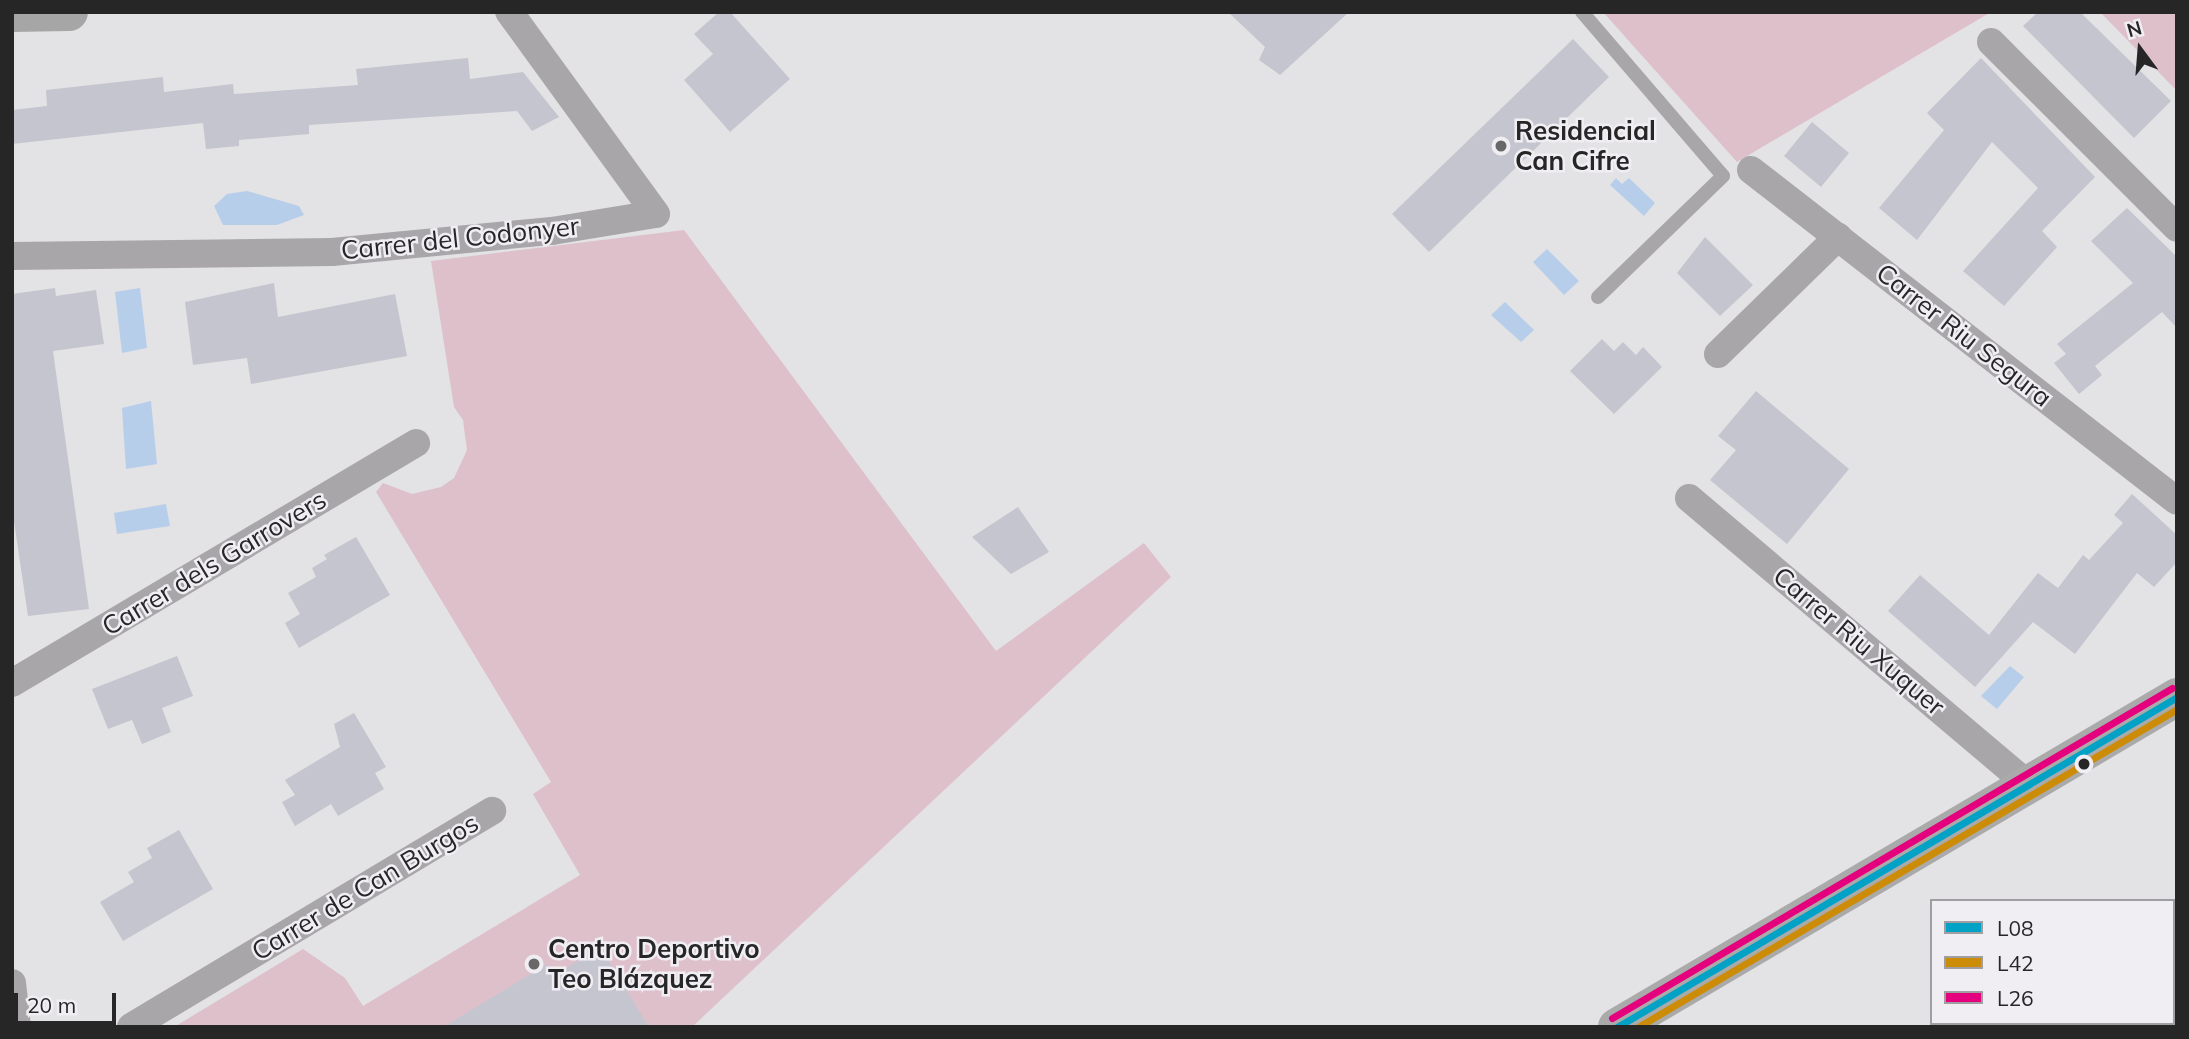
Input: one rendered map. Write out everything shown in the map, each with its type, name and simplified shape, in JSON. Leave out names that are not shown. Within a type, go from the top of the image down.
[{"type":"main road","points":[[1617,1027],[2177,697]]},
{"type":"street","points":[[12,13],[69,12]]},
{"type":"street","name":"Carrer del Codonyer","points":[[12,256],[332,252],[552,231],[656,214],[509,12]]},
{"type":"street","points":[[1991,42],[2177,228]]},
{"type":"street","name":"Carrer Riu Segura","points":[[1751,170],[2177,500]]},
{"type":"street","points":[[1718,354],[1838,237]]},
{"type":"street","name":"Carrer dels Garrovers","points":[[12,683],[416,443]]},
{"type":"street","name":"Carrer Riu Xuquer","points":[[1689,498],[2029,785]]},
{"type":"street","name":"Carrer de Can Burgos","points":[[131,1027],[492,811]]},
{"type":"street","points":[[12,983],[17,1027]]},
{"type":"lane","points":[[1581,12],[1723,176],[1598,297]]},
{"type":"shaded area","points":[[1603,12],[1991,12],[1737,162]]},
{"type":"shaded area","points":[[2100,12],[2177,12],[2177,91]]},
{"type":"shaded area","points":[[684,230],[996,651],[1144,543],[1171,577],[692,1027],[174,1027],[303,949],[345,978],[363,1006],[580,875],[533,794],[551,782],[376,492],[383,483],[412,494],[441,487],[454,478],[467,450],[463,420],[454,407],[431,261]]},
{"type":"water","points":[[1616,178],[1622,184],[1629,178],[1655,203],[1644,216],[1610,185]]},
{"type":"water","points":[[247,191],[299,206],[304,215],[277,225],[223,225],[214,206],[227,194]]},
{"type":"water","points":[[1547,249],[1579,281],[1564,295],[1533,262]]},
{"type":"water","points":[[140,288],[147,348],[122,353],[115,292]]},
{"type":"water","points":[[1505,302],[1534,330],[1521,342],[1491,315]]},
{"type":"water","points":[[151,401],[157,464],[126,469],[122,408]]},
{"type":"water","points":[[166,504],[170,526],[117,534],[114,513]]},
{"type":"water","points":[[2010,666],[2024,677],[1997,709],[1981,696]]},
{"type":"building","points":[[719,12],[730,12],[790,79],[730,132],[684,80],[713,54],[694,34]]},
{"type":"building","points":[[1228,12],[1349,12],[1280,75],[1259,60],[1265,47]]},
{"type":"building","points":[[2038,12],[2080,12],[2171,101],[2134,138],[2023,26]]},
{"type":"building","name":"Residencial Can Cifre","points":[[1573,39],[1609,77],[1429,252],[1392,214]]},
{"type":"building","points":[[468,58],[470,79],[523,72],[559,117],[532,131],[517,111],[309,125],[309,134],[239,140],[239,146],[206,149],[203,123],[12,144],[12,110],[47,106],[46,90],[163,77],[164,92],[233,84],[234,94],[358,85],[356,69]]},
{"type":"building","points":[[1981,58],[2095,177],[2042,231],[2057,247],[2004,306],[1963,271],[2038,188],[1992,142],[1917,240],[1879,208],[1944,130],[1927,113]]},
{"type":"building","points":[[1812,122],[1849,153],[1821,187],[1784,156]]},
{"type":"building","points":[[2127,208],[2177,257],[2177,328],[2162,312],[2095,366],[2102,375],[2079,394],[2054,363],[2066,354],[2057,344],[2133,283],[2091,241]]},
{"type":"building","points":[[1705,237],[1753,285],[1720,316],[1677,273]]},
{"type":"building","points":[[274,283],[278,317],[395,294],[407,356],[251,384],[247,358],[193,365],[185,302]]},
{"type":"building","points":[[55,288],[56,296],[96,290],[104,344],[53,351],[89,609],[28,616],[12,508],[12,294]]},
{"type":"building","points":[[1602,339],[1614,351],[1623,342],[1636,355],[1643,347],[1662,367],[1614,414],[1570,371]]},
{"type":"building","points":[[1756,391],[1849,469],[1787,544],[1710,480],[1736,450],[1718,436]]},
{"type":"building","points":[[2132,494],[2177,535],[2177,562],[2154,587],[2137,573],[2075,654],[2033,622],[1975,687],[1888,611],[1920,575],[1989,635],[2038,573],[2058,588],[2083,555],[2089,560],[2123,523],[2114,515]]},
{"type":"building","points":[[1018,507],[1049,552],[1011,574],[972,537]]},
{"type":"building","points":[[356,537],[390,595],[299,648],[285,623],[300,614],[288,593],[316,577],[312,568],[327,559],[324,555]]},
{"type":"building","points":[[177,656],[193,696],[162,708],[171,732],[142,744],[132,720],[108,729],[92,689]]},
{"type":"building","points":[[354,713],[386,767],[375,773],[384,789],[338,816],[331,804],[295,826],[282,802],[295,795],[285,780],[340,747],[334,724]]},
{"type":"building","points":[[179,830],[213,889],[123,941],[100,902],[134,882],[128,872],[152,858],[147,848]]},
{"type":"building","points":[[600,947],[649,1027],[443,1027],[547,964],[555,975]]},
{"type":"transit line","name":"L26","points":[[1612,1018],[2172,688]]},
{"type":"transit line","name":"L08","points":[[1617,1027],[2177,697]]},
{"type":"transit line","name":"L42","points":[[1638,1027],[2177,709]]},
{"type":"place","name":"Residencial Can Cifre","points":[[1501,146]]},
{"type":"place","name":"Centro Deportivo Teo Blázquez","points":[[534,964]]}]
